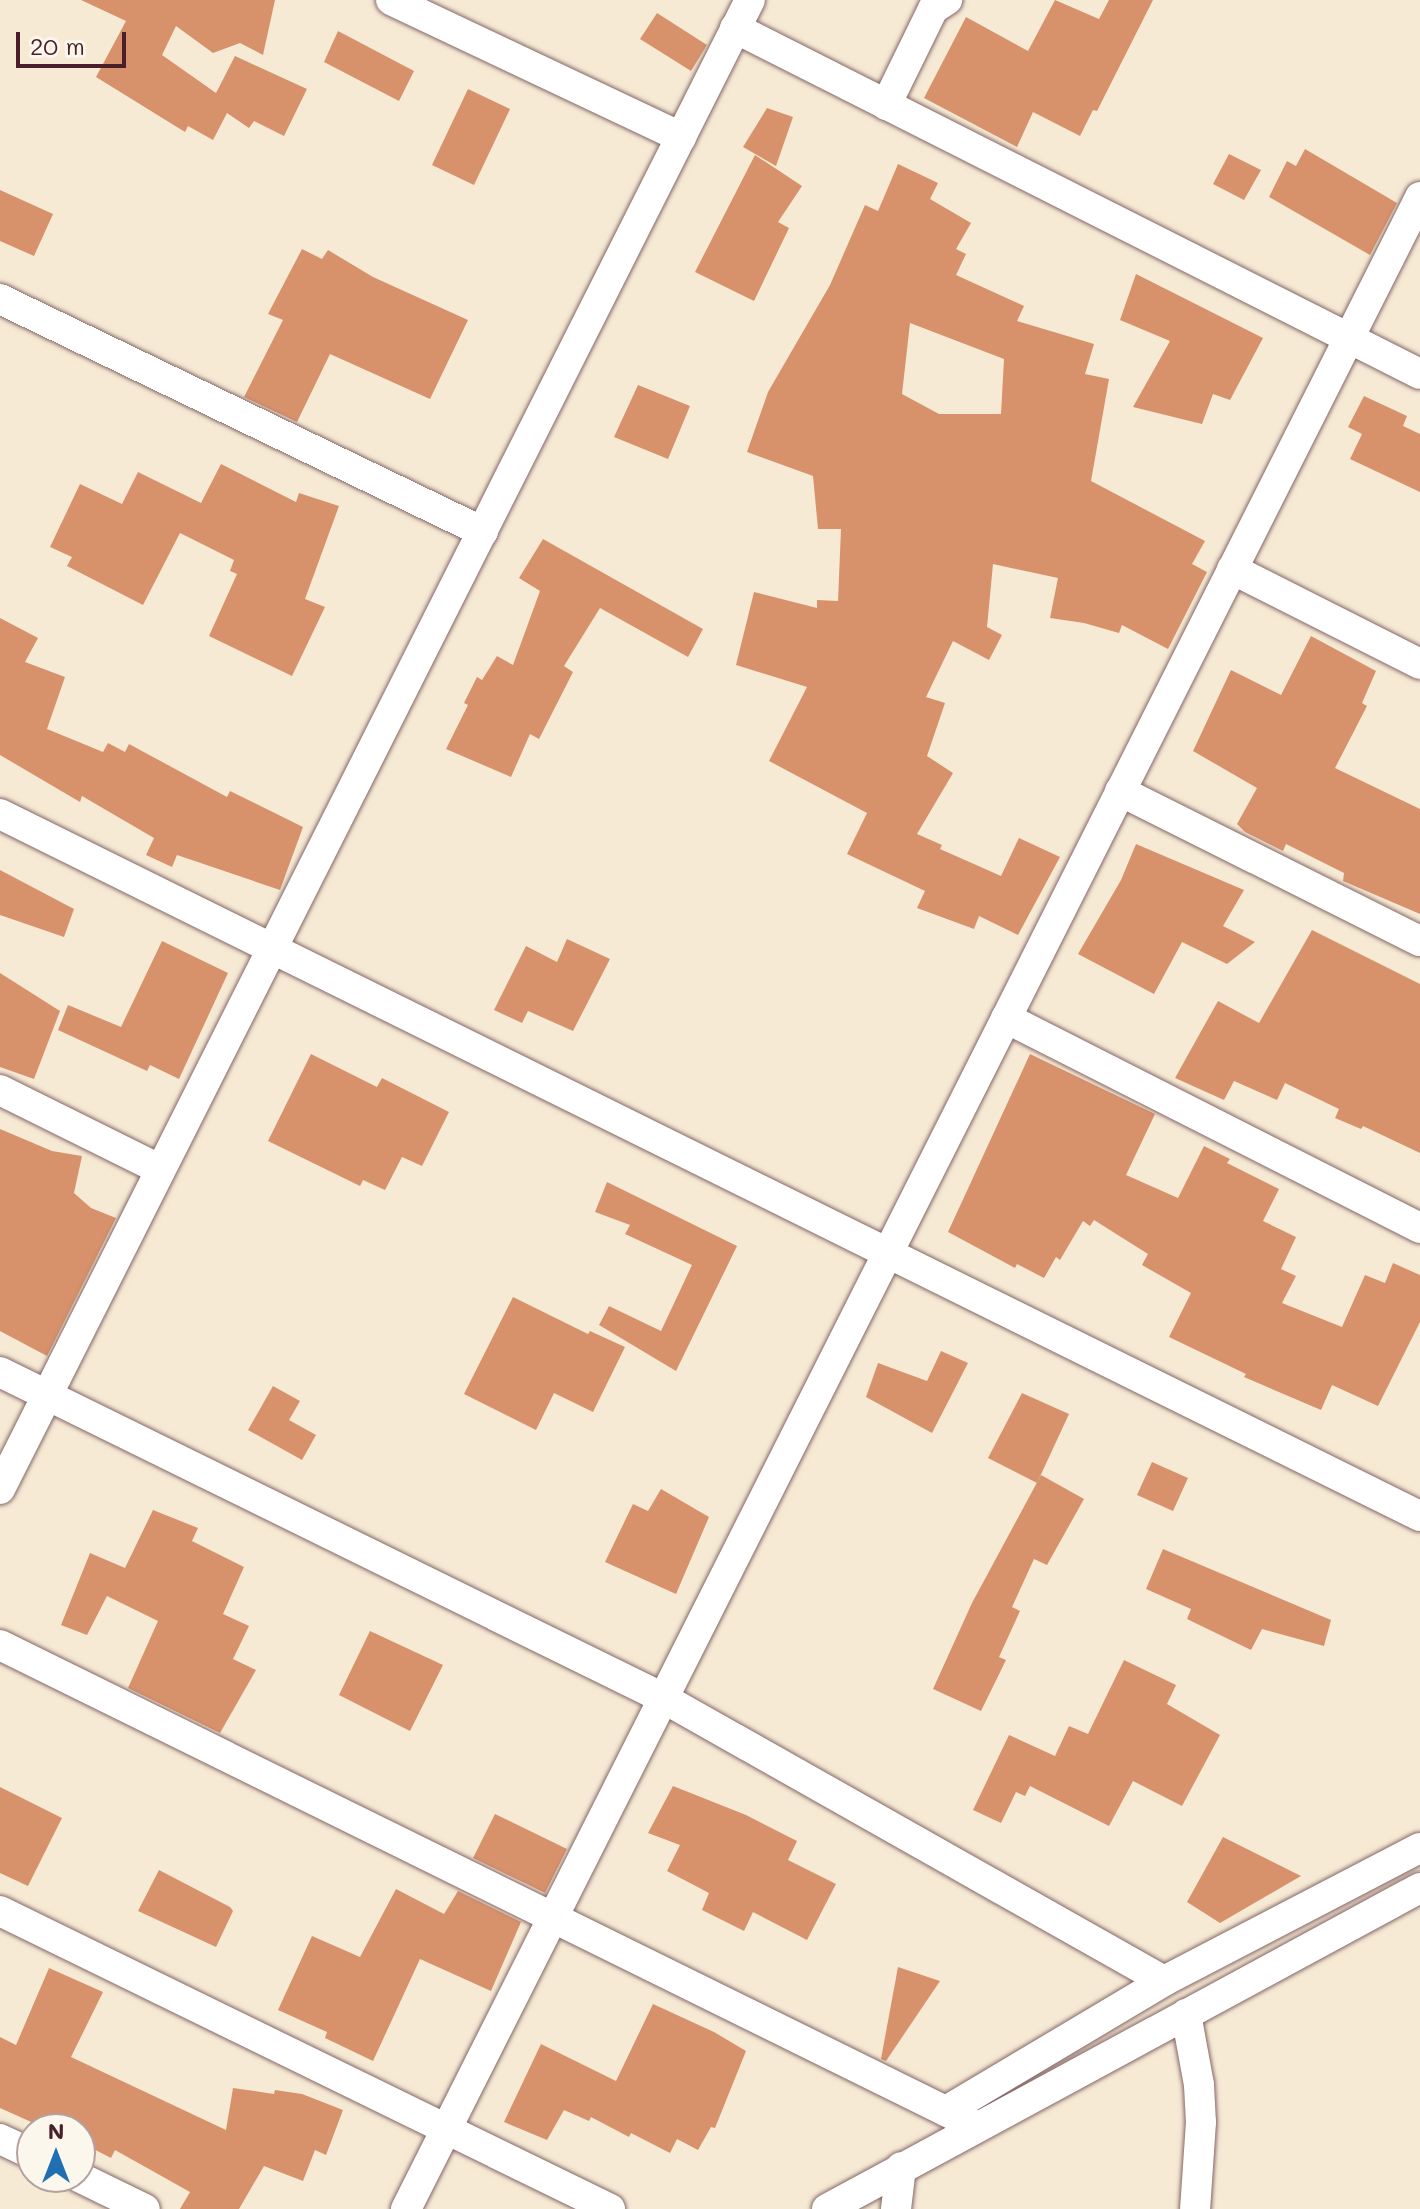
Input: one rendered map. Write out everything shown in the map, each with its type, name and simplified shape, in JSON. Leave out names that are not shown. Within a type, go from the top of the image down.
[{"type":"street","points":[[391,0],[681,137]]},
{"type":"street","points":[[0,1489],[45,1394],[274,950],[750,0]]},
{"type":"street","points":[[886,105],[933,9],[947,0]]},
{"type":"street","points":[[735,28],[1420,374]]},
{"type":"street","points":[[406,2209],[1420,197]]},
{"type":"street","points":[[0,299],[483,532]]},
{"type":"street","points":[[1232,569],[1420,664]]},
{"type":"street","points":[[1120,791],[1420,941]]},
{"type":"street","points":[[0,814],[1420,1516]]},
{"type":"street","points":[[1006,1018],[1420,1228]]},
{"type":"street","points":[[0,1090],[159,1169]]},
{"type":"street","points":[[0,1372],[663,1698],[1164,1981]]},
{"type":"street","points":[[0,1645],[978,2127]]},
{"type":"street","points":[[946,2111],[1164,1981],[1420,1848]]},
{"type":"street","points":[[827,2209],[1420,1888]]},
{"type":"street","points":[[0,1911],[610,2209]]},
{"type":"street","points":[[1248,1936],[1275,1966]]},
{"type":"street","points":[[1186,2014],[1200,2097],[1200,2158],[1195,2209]]},
{"type":"street","points":[[896,2209],[901,2167]]},
{"type":"street","points":[[96,2185],[145,2209]]},
{"type":"building","points":[[81,0],[275,0],[263,55],[240,43],[213,53],[176,26],[162,55],[216,93],[235,56],[307,89],[284,136],[254,121],[249,128],[227,113],[213,140],[188,126],[185,132],[96,77],[126,21]]},
{"type":"building","points":[[1055,0],[1099,19],[1109,0],[1153,0],[1097,111],[1093,110],[1080,136],[1033,112],[1017,147],[924,98],[966,17],[1028,51]]},
{"type":"building","points":[[657,13],[707,45],[691,71],[640,39]]},
{"type":"building","points":[[338,31],[414,71],[399,101],[324,62]]},
{"type":"building","points":[[468,89],[510,109],[474,185],[432,165]]},
{"type":"building","points":[[767,108],[793,117],[776,166],[743,147]]},
{"type":"building","points":[[1305,149],[1397,203],[1370,255],[1269,197],[1287,161],[1296,166]]},
{"type":"building","points":[[1229,154],[1261,170],[1244,200],[1213,184]]},
{"type":"building","points":[[755,155],[802,186],[778,222],[789,228],[754,301],[695,272]]},
{"type":"building","points":[[898,164],[938,183],[930,199],[971,223],[956,249],[966,254],[956,275],[1024,306],[1017,321],[1094,344],[1085,374],[1109,379],[1091,481],[1205,541],[1192,564],[1207,572],[1168,649],[1122,625],[1119,633],[1050,618],[1058,578],[993,564],[987,627],[1002,635],[989,660],[953,641],[926,697],[945,703],[927,756],[953,773],[917,834],[942,845],[940,849],[1001,876],[1019,838],[1060,857],[1018,935],[979,916],[974,929],[917,908],[925,891],[847,854],[867,813],[769,761],[807,687],[736,665],[754,592],[817,608],[817,600],[838,601],[841,529],[818,529],[813,476],[747,452],[768,392],[830,285],[865,205],[878,211]],"holes":[[[910,323],[1004,359],[1001,414],[939,414],[902,394]]]},
{"type":"building","points":[[0,190],[53,214],[34,256],[0,241]]},
{"type":"building","points":[[302,249],[322,259],[328,250],[373,277],[468,320],[430,399],[330,354],[297,422],[244,397],[283,320],[268,314]]},
{"type":"building","points":[[1136,274],[1263,338],[1230,400],[1213,394],[1202,424],[1133,407],[1170,341],[1120,320]]},
{"type":"building","points":[[638,385],[690,406],[668,459],[614,437]]},
{"type":"building","points":[[1364,396],[1407,416],[1403,426],[1420,434],[1420,492],[1350,459],[1362,434],[1348,427]]},
{"type":"building","points":[[221,464],[296,502],[299,493],[339,506],[305,599],[325,607],[292,676],[209,636],[237,574],[230,571],[234,560],[180,533],[143,605],[67,566],[72,557],[50,547],[80,484],[122,504],[138,472],[201,503]]},
{"type":"building","points":[[543,539],[703,629],[688,657],[600,608],[564,666],[573,672],[539,739],[530,734],[511,777],[446,749],[468,705],[464,703],[477,677],[482,680],[497,656],[513,665],[540,591],[519,578]]},
{"type":"building","points":[[0,618],[38,638],[25,662],[65,677],[47,729],[103,752],[108,743],[125,752],[129,744],[227,797],[230,791],[303,827],[280,890],[177,855],[172,867],[146,855],[154,838],[82,796],[80,802],[0,755]]},
{"type":"building","points":[[1311,636],[1376,671],[1362,703],[1367,706],[1335,768],[1420,809],[1420,914],[1343,881],[1344,873],[1286,844],[1283,851],[1245,832],[1237,824],[1257,788],[1193,751],[1231,670],[1281,695]]},
{"type":"building","points":[[1136,844],[1244,890],[1223,926],[1255,942],[1227,964],[1182,942],[1154,994],[1078,954],[1121,880]]},
{"type":"building","points":[[0,870],[74,909],[64,937],[0,915]]},
{"type":"building","points":[[1312,930],[1420,984],[1420,1153],[1363,1126],[1361,1129],[1335,1118],[1339,1109],[1285,1083],[1277,1100],[1234,1081],[1224,1100],[1175,1078],[1218,1001],[1259,1023]]},
{"type":"building","points":[[567,939],[610,959],[573,1031],[528,1011],[522,1023],[494,1010],[526,946],[557,962]]},
{"type":"building","points":[[162,941],[228,973],[179,1079],[150,1065],[147,1071],[58,1030],[68,1005],[121,1027]]},
{"type":"building","points":[[0,973],[60,1011],[34,1079],[0,1067]]},
{"type":"building","points":[[311,1054],[377,1087],[382,1078],[449,1112],[422,1166],[402,1157],[385,1190],[363,1180],[360,1186],[268,1141]]},
{"type":"building","points":[[1030,1054],[1155,1114],[1126,1175],[1178,1198],[1204,1146],[1230,1159],[1227,1163],[1279,1189],[1263,1221],[1296,1237],[1281,1269],[1296,1276],[1282,1303],[1342,1327],[1365,1275],[1385,1283],[1393,1263],[1420,1275],[1420,1322],[1378,1406],[1332,1385],[1321,1410],[1244,1377],[1246,1374],[1169,1337],[1191,1293],[1142,1265],[1148,1254],[1094,1220],[1090,1226],[1083,1221],[1060,1260],[1056,1257],[1044,1278],[1017,1264],[1015,1268],[948,1232]]},
{"type":"building","points":[[0,1129],[52,1151],[82,1156],[74,1193],[91,1208],[116,1218],[47,1356],[0,1331]]},
{"type":"building","points":[[607,1182],[737,1246],[676,1371],[599,1325],[609,1306],[661,1331],[692,1265],[625,1234],[630,1225],[595,1212]]},
{"type":"building","points":[[513,1297],[588,1334],[590,1331],[625,1347],[593,1412],[554,1393],[536,1430],[464,1394]]},
{"type":"building","points":[[941,1351],[968,1363],[932,1433],[866,1397],[878,1363],[927,1381]]},
{"type":"building","points":[[273,1386],[300,1401],[289,1420],[316,1435],[302,1460],[248,1430]]},
{"type":"building","points":[[1022,1393],[1069,1414],[1037,1483],[988,1458]]},
{"type":"building","points":[[1152,1462],[1188,1478],[1173,1511],[1137,1495]]},
{"type":"building","points":[[1041,1475],[1084,1499],[1047,1565],[1034,1559],[1012,1607],[1020,1611],[999,1657],[1006,1660],[981,1711],[933,1689],[972,1603]]},
{"type":"building","points":[[661,1489],[709,1517],[676,1594],[605,1562],[633,1504],[648,1511]]},
{"type":"building","points":[[153,1510],[198,1528],[192,1541],[244,1567],[223,1614],[249,1626],[233,1659],[256,1670],[220,1733],[128,1688],[158,1621],[107,1596],[87,1635],[61,1625],[90,1553],[125,1568]]},
{"type":"building","points":[[1163,1549],[1331,1620],[1324,1646],[1262,1629],[1251,1650],[1187,1619],[1191,1609],[1146,1589]]},
{"type":"building","points":[[370,1631],[443,1665],[410,1731],[339,1695]]},
{"type":"building","points":[[1124,1660],[1176,1685],[1167,1704],[1220,1735],[1182,1806],[1133,1781],[1109,1826],[1030,1786],[1025,1796],[1016,1792],[1001,1823],[973,1810],[1009,1735],[1055,1756],[1069,1726],[1088,1734]]},
{"type":"building","points":[[673,1786],[746,1815],[797,1841],[788,1860],[836,1884],[807,1940],[753,1912],[744,1931],[702,1910],[709,1893],[667,1871],[680,1845],[648,1833]]},
{"type":"building","points":[[0,1787],[62,1818],[28,1886],[0,1873]]},
{"type":"building","points":[[495,1814],[567,1849],[545,1893],[473,1858]]},
{"type":"building","points":[[1223,1837],[1301,1876],[1220,1923],[1187,1902]]},
{"type":"building","points":[[159,1870],[233,1911],[216,1947],[138,1911]]},
{"type":"building","points":[[396,1889],[444,1914],[458,1891],[521,1922],[491,1991],[420,1959],[373,2061],[325,2038],[327,2032],[278,2010],[312,1936],[360,1957]]},
{"type":"building","points":[[898,1967],[940,1981],[886,2061],[881,2059]]},
{"type":"building","points":[[49,1968],[103,1992],[71,2057],[226,2130],[233,2088],[274,2094],[275,2090],[302,2094],[343,2110],[326,2155],[315,2150],[303,2181],[264,2166],[239,2209],[180,2209],[190,2192],[115,2150],[111,2158],[96,2150],[96,2113],[16,2115],[0,2108],[0,2037],[16,2045]]},
{"type":"building","points":[[653,2004],[714,2032],[746,2051],[715,2128],[711,2127],[698,2150],[677,2139],[670,2153],[631,2133],[629,2137],[591,2117],[589,2121],[564,2110],[547,2140],[504,2122],[541,2044],[616,2081]]}]
